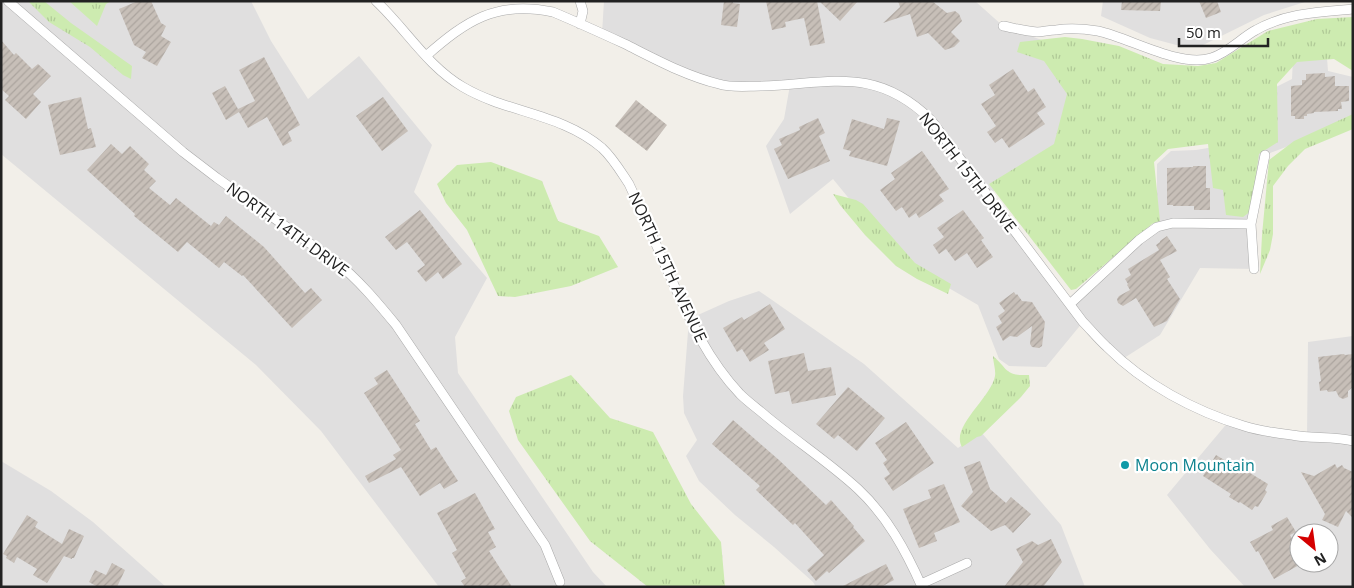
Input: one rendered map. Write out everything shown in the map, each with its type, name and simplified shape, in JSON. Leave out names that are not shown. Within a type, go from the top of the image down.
[{"type":"street","name":"NORTH 14TH DRIVE","points":[[8,1],[183,152],[328,256],[345,269],[368,292],[396,325],[544,545],[560,582]]},
{"type":"street","name":"NORTH 15TH AVENUE","points":[[376,1],[438,69],[461,86],[475,93],[557,121],[578,131],[602,148],[616,164],[629,184],[689,319],[706,350],[741,396],[859,490],[892,530],[922,585],[967,563]]},
{"type":"street","points":[[580,1],[583,11],[580,24]]},
{"type":"street","name":"NORTH 15TH DRIVE","points":[[426,56],[460,27],[482,13],[494,8],[509,6],[538,6],[692,76],[720,84],[736,86],[790,85],[840,80],[868,83],[902,97],[920,109],[931,120],[1083,322],[1106,347],[1135,371],[1168,393],[1204,412],[1238,424],[1294,436],[1342,438],[1353,441]]},
{"type":"street","points":[[1003,26],[1037,32],[1057,29],[1096,31],[1120,37],[1183,60],[1198,61],[1212,58],[1225,52],[1256,29],[1280,19],[1302,14],[1353,9]]},
{"type":"street","points":[[1254,269],[1251,224],[1265,154]]},
{"type":"street","points":[[1070,304],[1139,240],[1157,227],[1173,223],[1251,224]]},
{"type":"shaded area","points":[[1,1],[251,1],[271,41],[308,99],[359,56],[432,145],[414,192],[487,278],[455,337],[458,373],[593,572],[607,587],[439,587],[321,431],[256,365],[1,154]]},
{"type":"shaded area","points":[[604,1],[975,1],[1003,26],[1050,43],[1074,93],[1060,149],[1042,163],[987,195],[1070,304],[1157,227],[1157,164],[1171,151],[1196,150],[1273,137],[1272,89],[1292,79],[1293,58],[1327,58],[1328,71],[1353,77],[1353,117],[1265,155],[1251,224],[1254,269],[1200,268],[1160,335],[1121,360],[1083,322],[1046,367],[1009,366],[999,359],[978,305],[928,276],[892,251],[833,179],[790,214],[766,146],[784,119],[790,85],[720,84],[602,34]]},
{"type":"shaded area","points":[[1103,1],[1308,1],[1264,15],[1201,46],[1184,47],[1150,38],[1101,16]]},
{"type":"shaded area","points":[[759,291],[864,364],[958,448],[981,432],[1061,525],[1085,587],[816,587],[813,582],[774,547],[735,515],[699,481],[686,456],[697,440],[684,413],[683,396],[689,319],[729,301]]},
{"type":"shaded area","points":[[1353,336],[1353,587],[1245,587],[1210,549],[1167,495],[1229,421],[1307,437],[1308,342]]},
{"type":"shaded area","points":[[1,461],[51,491],[93,522],[166,587],[1,587]]},
{"type":"green space","points":[[28,1],[44,1],[71,23],[132,66],[131,79],[123,75],[90,47],[49,22]]},
{"type":"green space","points":[[69,1],[111,1],[106,4],[97,26]]},
{"type":"green space","points":[[1353,17],[1353,71],[1334,59],[1297,62],[1277,84],[1278,142],[1259,154],[1251,211],[1243,217],[1226,215],[1223,190],[1213,188],[1208,144],[1168,149],[1154,162],[1160,221],[1152,224],[1076,289],[1071,290],[989,184],[1054,144],[1067,94],[1044,61],[1017,52],[1020,42],[1065,37],[1082,39],[1119,46],[1163,64],[1198,66],[1216,63],[1268,31],[1317,19]]},
{"type":"green space","points":[[1353,114],[1353,129],[1305,149],[1288,166],[1273,186],[1273,234],[1270,250],[1260,274],[1269,160],[1294,141]]},
{"type":"green space","points":[[491,162],[542,181],[558,221],[599,236],[618,267],[571,286],[515,297],[498,296],[467,230],[446,203],[437,184],[457,165]]},
{"type":"green space","points":[[833,194],[856,200],[863,204],[915,263],[951,284],[948,294],[896,266],[865,235]]},
{"type":"green space","points":[[993,356],[1011,373],[1029,375],[1030,386],[981,436],[962,447],[960,439],[966,422],[992,385],[995,376]]},
{"type":"green space","points":[[571,375],[610,418],[653,432],[691,504],[721,542],[725,587],[648,587],[590,541],[518,440],[509,411],[516,397]]},
{"type":"building","points":[[138,1],[151,1],[161,23],[166,26],[161,36],[171,42],[157,66],[142,58],[146,52],[134,45],[119,9]]},
{"type":"building","points":[[724,1],[733,1],[733,3],[740,4],[737,27],[721,25]]},
{"type":"building","points":[[766,1],[817,1],[825,43],[810,46],[804,18],[785,22],[786,27],[772,30]]},
{"type":"building","points":[[819,1],[858,1],[840,21]]},
{"type":"building","points":[[898,1],[932,1],[947,13],[955,11],[959,14],[962,21],[951,32],[960,41],[954,47],[945,50],[928,33],[917,37],[910,14],[883,23],[900,7]]},
{"type":"building","points":[[1122,1],[1161,1],[1160,11],[1121,10]]},
{"type":"building","points":[[1199,1],[1217,1],[1221,12],[1206,18]]},
{"type":"building","points":[[1,40],[14,55],[16,53],[32,69],[38,64],[51,76],[33,94],[41,102],[26,119],[5,100],[9,96],[1,89]]},
{"type":"building","points":[[264,57],[300,125],[288,132],[292,141],[283,146],[267,117],[248,128],[239,112],[226,120],[212,93],[225,86],[238,109],[255,101],[239,70]]},
{"type":"building","points":[[1013,69],[1028,92],[1034,88],[1046,107],[1037,113],[1045,124],[1009,148],[1002,138],[995,143],[987,132],[996,126],[981,104],[995,95],[989,85]]},
{"type":"building","points":[[1325,73],[1325,77],[1335,76],[1335,86],[1349,86],[1349,101],[1341,102],[1342,109],[1338,109],[1338,111],[1314,112],[1304,116],[1304,119],[1295,119],[1295,116],[1291,116],[1291,86],[1302,85],[1302,80],[1306,80],[1306,74]]},
{"type":"building","points":[[81,97],[88,129],[91,128],[96,147],[60,155],[48,105]]},
{"type":"building","points":[[383,97],[408,131],[382,151],[356,116]]},
{"type":"building","points":[[636,100],[667,125],[647,151],[615,126]]},
{"type":"building","points":[[818,118],[825,133],[819,136],[830,161],[788,179],[774,149],[782,145],[779,139],[800,130],[799,127]]},
{"type":"building","points":[[887,118],[900,121],[887,166],[849,156],[851,151],[843,149],[852,119],[884,129]]},
{"type":"building","points":[[111,144],[122,154],[130,146],[149,164],[144,170],[156,181],[149,188],[170,205],[176,198],[211,226],[214,222],[219,225],[226,216],[264,247],[305,293],[311,288],[322,300],[292,328],[243,275],[224,262],[219,268],[187,242],[178,252],[134,216],[135,214],[87,170]]},
{"type":"building","points":[[922,151],[949,189],[939,195],[944,201],[919,218],[916,213],[909,218],[902,207],[896,211],[880,190],[895,179],[891,173]]},
{"type":"building","points":[[1206,166],[1206,188],[1210,188],[1210,210],[1194,210],[1194,206],[1167,205],[1167,168]]},
{"type":"building","points":[[420,210],[462,264],[443,279],[438,272],[426,282],[417,271],[425,265],[407,242],[396,250],[385,237]]},
{"type":"building","points":[[963,210],[984,238],[981,240],[993,257],[977,268],[967,253],[955,261],[946,249],[939,254],[933,245],[944,237],[937,228]]},
{"type":"building","points":[[1167,236],[1177,251],[1160,260],[1170,277],[1167,279],[1180,299],[1167,321],[1154,327],[1136,298],[1123,306],[1118,303],[1117,299],[1130,290],[1125,279],[1131,275],[1128,269],[1159,250],[1156,245]]},
{"type":"building","points":[[1014,292],[1022,301],[1032,302],[1045,322],[1042,346],[1039,348],[1032,347],[1030,344],[1032,326],[1017,337],[1010,336],[1003,341],[996,327],[1002,323],[998,316],[1005,311],[999,303]]},
{"type":"building","points":[[770,304],[785,329],[764,343],[769,350],[750,362],[742,349],[737,352],[723,328],[742,317],[744,320]]},
{"type":"building","points":[[804,353],[808,371],[831,367],[836,395],[792,404],[789,391],[775,394],[768,361]]},
{"type":"building","points":[[1353,354],[1353,387],[1348,391],[1348,397],[1343,399],[1339,397],[1336,391],[1320,391],[1319,382],[1321,381],[1318,357]]},
{"type":"building","points":[[387,370],[420,421],[415,424],[431,450],[436,447],[458,481],[444,489],[440,483],[420,496],[401,467],[369,483],[365,476],[396,459],[393,455],[401,450],[364,393],[378,384],[374,378]]},
{"type":"building","points":[[848,387],[885,418],[857,451],[838,435],[834,439],[816,424]]},
{"type":"building","points":[[733,420],[779,460],[826,505],[831,500],[865,541],[829,573],[827,571],[816,581],[807,570],[824,555],[795,523],[793,525],[756,490],[760,486],[712,444]]},
{"type":"building","points":[[906,422],[934,463],[893,491],[884,478],[890,474],[883,463],[887,460],[875,443]]},
{"type":"building","points":[[1216,455],[1231,464],[1232,462],[1268,484],[1265,490],[1267,492],[1258,507],[1255,506],[1252,510],[1239,503],[1229,497],[1231,494],[1203,476]]},
{"type":"building","points":[[980,461],[990,489],[1006,503],[1011,497],[1031,514],[1013,533],[1005,525],[991,531],[961,506],[973,492],[964,467]]},
{"type":"building","points":[[1335,464],[1337,468],[1342,465],[1353,472],[1353,518],[1346,511],[1339,525],[1339,523],[1329,523],[1322,520],[1325,514],[1301,472],[1314,476]]},
{"type":"building","points":[[944,484],[960,522],[934,533],[937,541],[919,548],[903,509],[931,498],[928,490]]},
{"type":"building","points":[[475,493],[495,529],[488,532],[496,547],[489,551],[512,587],[465,587],[461,581],[466,578],[452,553],[457,550],[437,513]]},
{"type":"building","points":[[27,515],[38,522],[35,527],[62,544],[69,529],[84,536],[74,558],[64,556],[47,583],[33,575],[37,569],[17,557],[14,563],[3,554]]},
{"type":"building","points":[[1287,517],[1291,523],[1289,523],[1289,571],[1274,579],[1258,551],[1256,552],[1250,542],[1273,530],[1271,526]]},
{"type":"building","points":[[1051,539],[1062,562],[1043,587],[1004,587],[1023,562],[1016,549],[1032,541],[1038,545]]},
{"type":"building","points":[[112,563],[125,570],[117,587],[98,587],[89,582],[95,570],[106,575]]},
{"type":"building","points":[[886,564],[894,580],[881,587],[841,587]]},
{"type":"place","name":"Moon Mountain","points":[[1125,465]]}]
